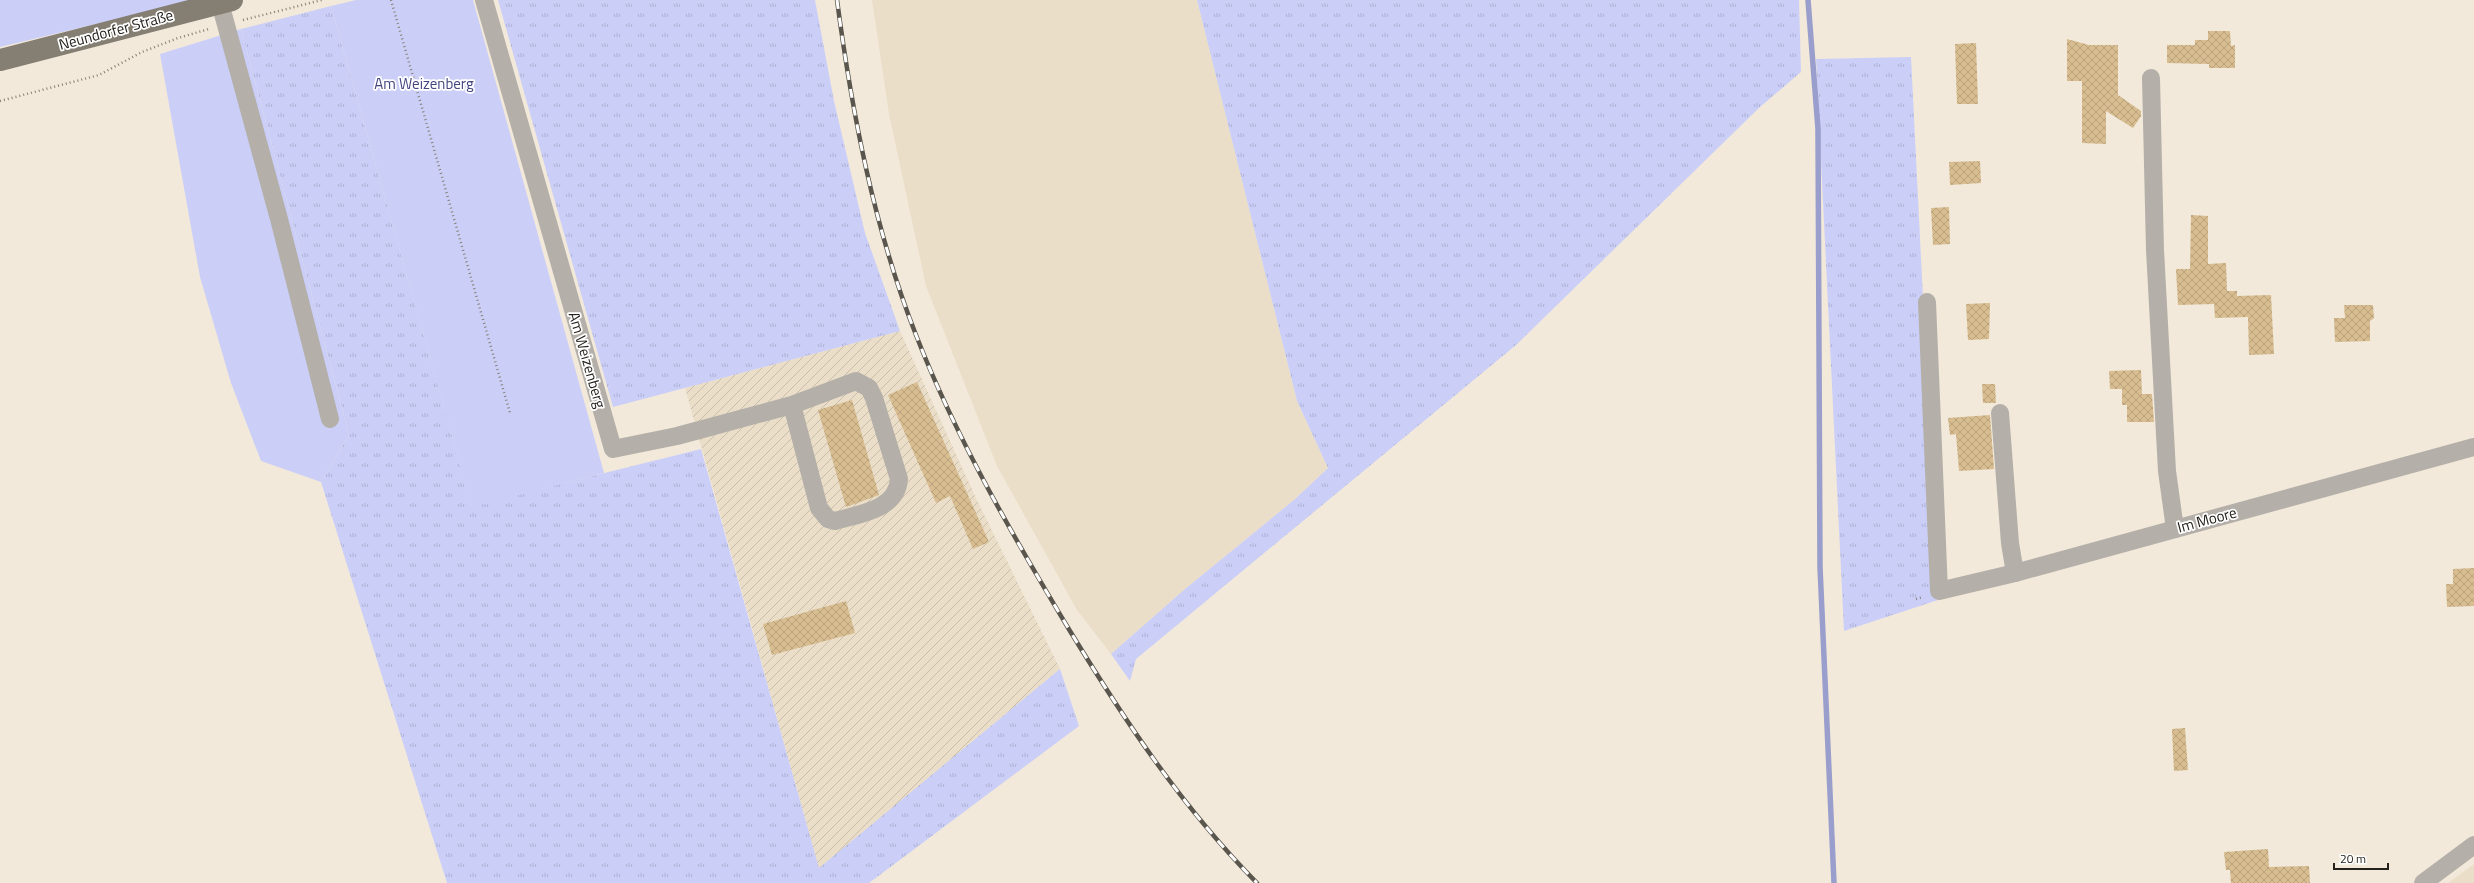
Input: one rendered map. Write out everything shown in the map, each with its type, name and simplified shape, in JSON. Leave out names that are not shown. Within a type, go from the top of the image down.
[{"type":"main road","name":"Neundorfer Straße","points":[[0,60],[226,2]]},
{"type":"street","name":"Am Weizenberg","points":[[484,0],[613,449],[677,436],[792,405]]},
{"type":"street","points":[[226,2],[226,24],[281,227],[330,419]]},
{"type":"street","points":[[2151,78],[2155,250],[2167,471],[2175,529]]},
{"type":"street","name":"Im Moore","points":[[1926,302],[1939,591],[2016,573],[2474,447]]},
{"type":"street","points":[[856,382],[869,388],[899,479],[899,487],[887,503],[835,521],[828,519],[823,515],[819,508],[792,405],[847,383],[856,382]]},
{"type":"street","points":[[2000,413],[2010,550],[2016,573]]},
{"type":"street","points":[[2423,883],[2474,845]]},
{"type":"path","points":[[0,101],[99,75],[142,52],[178,38],[226,24],[322,0]]},
{"type":"path","points":[[391,0],[510,414]]},
{"type":"shaded area","points":[[872,0],[1197,0],[1297,401],[1328,468],[1294,500],[1185,589],[1111,654],[1077,610],[997,466],[926,286],[889,114]]},
{"type":"shaded area","points":[[900,331],[975,496],[1060,669],[819,869],[685,388]]},
{"type":"shaded area","points":[[2474,864],[2474,883],[2448,883]]},
{"type":"green space","points":[[0,0],[196,0],[0,47]]},
{"type":"green space","name":"Am Weizenberg","points":[[356,0],[473,0],[604,473],[472,507],[331,6]]},
{"type":"green space","points":[[498,0],[815,0],[834,101],[865,233],[900,331],[613,407]]},
{"type":"green space","points":[[1197,0],[1799,0],[1801,72],[1760,107],[1516,345],[1136,659],[1130,681],[1111,654],[1185,589],[1294,500],[1328,468],[1297,401]]},
{"type":"green space","points":[[331,6],[472,506],[701,449],[819,868],[1060,669],[1079,726],[869,883],[447,883],[321,482],[349,435],[241,29]]},
{"type":"green space","points":[[241,29],[349,435],[321,482],[261,461],[231,383],[200,277],[160,54]]},
{"type":"green space","points":[[1911,57],[1938,600],[1844,631],[1816,59]]},
{"type":"building","points":[[2208,31],[2230,31],[2231,46],[2235,45],[2235,68],[2209,68],[2209,64],[2167,63],[2167,45],[2195,45],[2195,40],[2208,40]]},
{"type":"building","points":[[2067,39],[2089,45],[2118,45],[2118,95],[2141,111],[2141,116],[2133,128],[2106,111],[2106,144],[2082,143],[2082,81],[2067,81]]},
{"type":"building","points":[[1976,43],[1978,104],[1957,104],[1955,44]]},
{"type":"building","points":[[1980,161],[1981,183],[1950,185],[1949,162]]},
{"type":"building","points":[[1949,207],[1950,244],[1933,245],[1931,208]]},
{"type":"building","points":[[2191,215],[2208,216],[2208,264],[2226,263],[2227,291],[2237,291],[2237,296],[2271,295],[2274,354],[2249,355],[2248,317],[2215,318],[2214,304],[2178,305],[2176,269],[2190,269]]},
{"type":"building","points":[[1990,303],[1989,339],[1968,340],[1966,304]]},
{"type":"building","points":[[2344,305],[2373,305],[2374,318],[2370,321],[2370,341],[2335,342],[2334,318],[2345,318]]},
{"type":"building","points":[[2141,370],[2142,394],[2152,394],[2154,422],[2127,422],[2127,405],[2122,405],[2122,389],[2110,389],[2109,371]]},
{"type":"building","points":[[917,382],[989,542],[973,549],[950,496],[936,503],[888,395]]},
{"type":"building","points":[[1982,384],[1995,384],[1996,403],[1983,403]]},
{"type":"building","points":[[852,400],[879,495],[846,507],[818,410]]},
{"type":"building","points":[[1990,415],[1994,469],[1959,471],[1956,434],[1950,435],[1948,418]]},
{"type":"building","points":[[2474,568],[2474,606],[2447,607],[2446,584],[2453,584],[2453,569]]},
{"type":"building","points":[[846,601],[855,633],[772,655],[763,624]]},
{"type":"building","points":[[2185,728],[2188,770],[2174,771],[2172,729]]},
{"type":"building","points":[[2268,849],[2269,867],[2309,866],[2310,883],[2231,883],[2230,870],[2226,870],[2224,852]]},
{"type":"waterway","points":[[1808,0],[1818,129],[1820,567],[1834,883]]},
{"type":"railway","points":[[837,0],[850,85],[866,170],[888,253],[901,295],[916,335],[967,449],[1007,523],[1070,631],[1112,698],[1179,794],[1257,883]]}]
